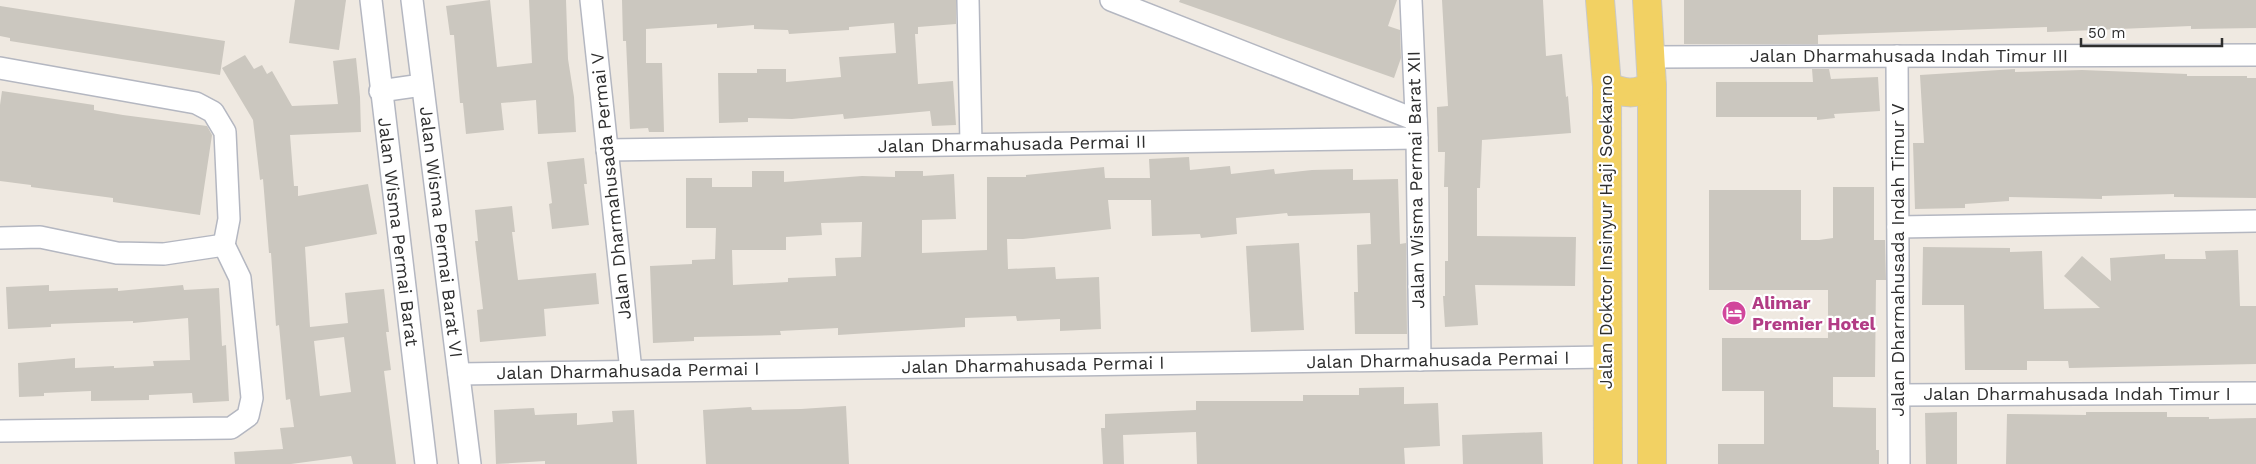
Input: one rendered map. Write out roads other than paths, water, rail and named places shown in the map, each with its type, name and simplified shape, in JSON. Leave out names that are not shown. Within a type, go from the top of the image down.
[{"type":"main road","name":"Jalan Doktor Insinyur Haji Soekarno","points":[[1600,0],[1607,86],[1608,464]]},
{"type":"main road","points":[[1647,0],[1652,86],[1652,464]]},
{"type":"main road","points":[[1607,86],[1618,91],[1630,93],[1642,91],[1652,86]]},
{"type":"street","name":"Jalan Wisma Permai Barat","points":[[371,0],[380,91],[426,464]]},
{"type":"street","name":"Jalan Wisma Permai Barat VI","points":[[412,0],[470,464]]},
{"type":"street","name":"Jalan Dharmahusada Permai V","points":[[591,0],[631,371]]},
{"type":"street","points":[[968,0],[971,144]]},
{"type":"street","points":[[1111,0],[1416,129]]},
{"type":"street","name":"Jalan Wisma Permai Barat XII","points":[[1411,0],[1416,129],[1420,360]]},
{"type":"street","name":"Jalan Dharmahusada Indah Timur III","points":[[1651,57],[2256,55]]},
{"type":"street","name":"Jalan Dharmahusada Indah Timur V","points":[[1897,56],[1900,464]]},
{"type":"street","points":[[0,68],[196,103],[213,112],[225,132],[229,219],[224,245],[240,278],[252,398],[248,416],[231,428],[0,431]]},
{"type":"street","points":[[380,91],[422,85]]},
{"type":"street","name":"Jalan Dharmahusada Permai II","points":[[607,150],[971,144],[1416,129]]},
{"type":"street","points":[[1898,227],[2256,221]]},
{"type":"street","points":[[0,238],[40,237],[117,252],[145,254],[164,254],[224,245]]},
{"type":"street","name":"Jalan Dharmahusada Permai I","points":[[459,374],[1607,357]]},
{"type":"street","name":"Jalan Dharmahusada Indah Timur I","points":[[1899,395],[2256,392]]},
{"type":"place","name":"Alimar Premier Hotel","points":[[1734,313]]}]
